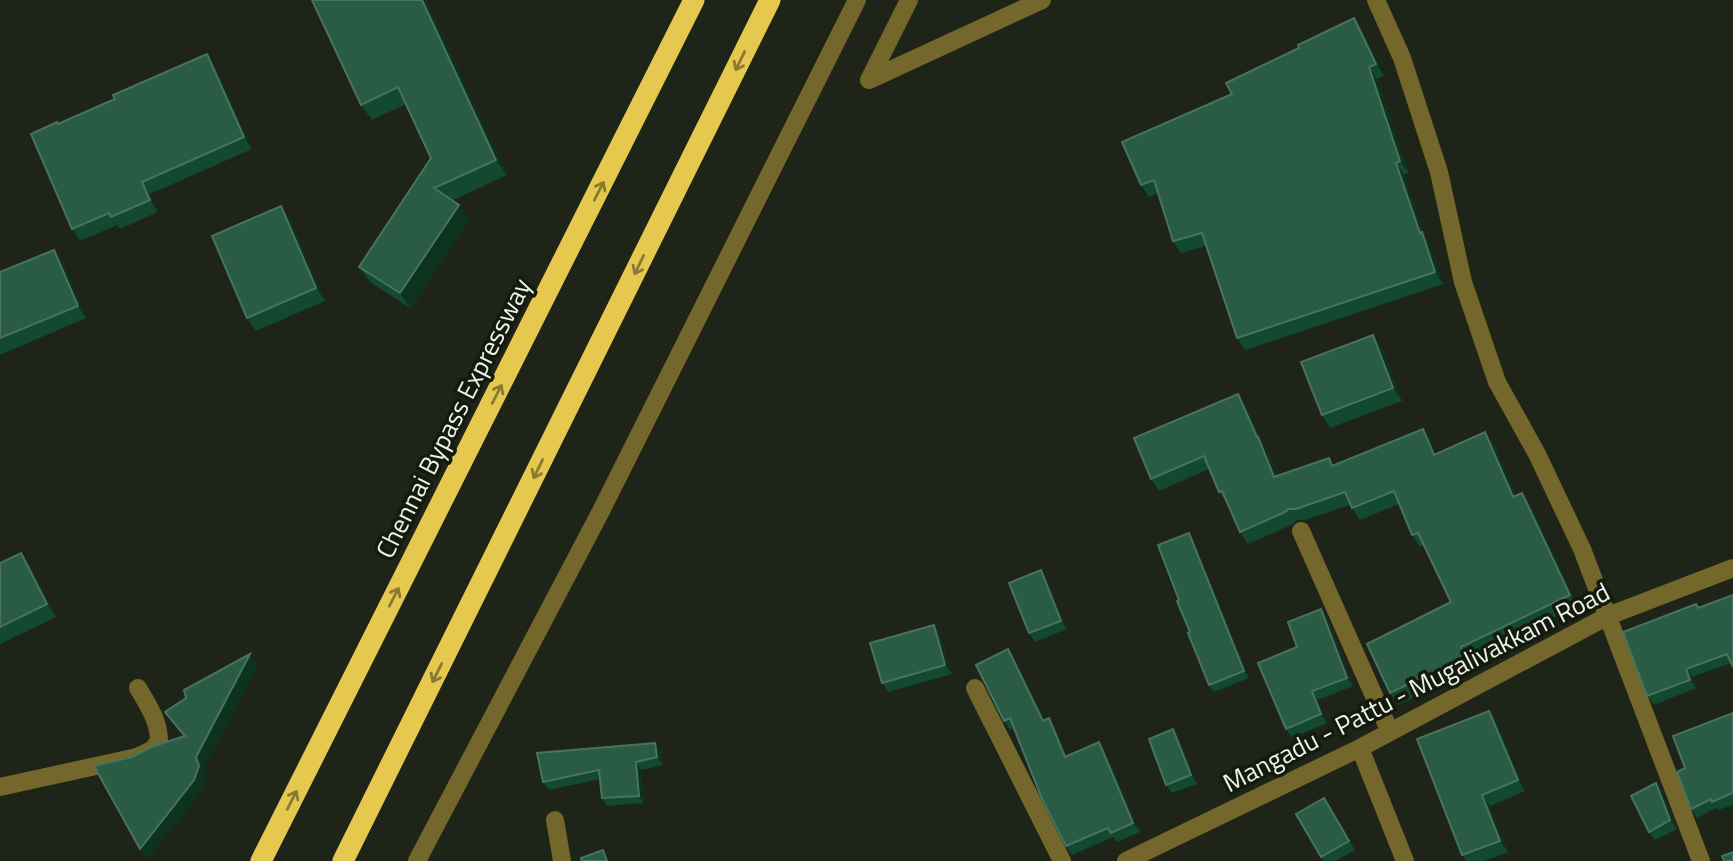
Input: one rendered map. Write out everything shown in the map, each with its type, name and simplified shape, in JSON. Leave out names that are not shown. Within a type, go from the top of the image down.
[{"type":"highway","name":"Chennai Bypass Expressway","points":[[261,861],[694,0]]},
{"type":"highway","points":[[343,861],[770,0]]},
{"type":"street","points":[[417,861],[601,511],[857,0]]},
{"type":"street","points":[[909,0],[869,80],[1042,0]]},
{"type":"street","points":[[1376,0],[1402,58],[1439,172],[1463,282],[1497,382],[1537,454],[1582,550],[1701,861]]},
{"type":"street","points":[[1301,531],[1390,732]]},
{"type":"street","name":"Mangadu - Pattu - Mugalivakkam Road","points":[[1126,861],[1360,748],[1608,616],[1733,568]]},
{"type":"street","points":[[0,787],[137,757],[152,750],[159,741],[159,730],[138,688]]},
{"type":"street","points":[[975,688],[1062,861]]},
{"type":"street","points":[[1360,748],[1405,861]]},
{"type":"street","points":[[555,820],[562,861]]},
{"type":"building","points":[[312,0],[422,0],[496,160],[434,188],[459,205],[400,293],[359,267],[431,158],[398,87],[361,105]]},
{"type":"building","points":[[1354,18],[1376,64],[1369,67],[1400,161],[1396,163],[1435,272],[1237,338],[1202,233],[1173,241],[1154,180],[1141,185],[1122,142],[1232,94],[1226,83]]},
{"type":"building","points":[[207,54],[244,137],[142,182],[150,200],[111,217],[109,213],[72,229],[31,134],[115,99],[113,95]]},
{"type":"building","points":[[281,206],[316,288],[247,318],[212,236]]},
{"type":"building","points":[[54,250],[78,306],[0,338],[0,272]]},
{"type":"building","points":[[1373,335],[1393,388],[1322,415],[1301,362]]},
{"type":"building","points":[[1238,394],[1274,477],[1329,458],[1332,466],[1423,429],[1434,455],[1485,432],[1513,497],[1522,493],[1570,595],[1461,647],[1465,657],[1390,693],[1367,644],[1451,602],[1418,533],[1412,535],[1394,491],[1352,508],[1345,492],[1289,509],[1240,532],[1204,456],[1151,479],[1134,438]]},
{"type":"building","points":[[1189,533],[1244,671],[1209,685],[1158,545]]},
{"type":"building","points":[[21,553],[47,604],[0,627],[0,563]]},
{"type":"building","points":[[1041,570],[1061,621],[1029,633],[1009,583]]},
{"type":"building","points":[[1733,595],[1733,667],[1727,654],[1686,669],[1690,680],[1647,696],[1623,632],[1696,604],[1698,608]]},
{"type":"building","points":[[1321,609],[1347,678],[1312,691],[1321,714],[1286,729],[1258,663],[1297,647],[1288,622]]},
{"type":"building","points":[[934,625],[945,665],[882,683],[870,643]]},
{"type":"building","points":[[1008,649],[1043,721],[1049,718],[1065,757],[1099,742],[1133,823],[1111,833],[1108,828],[1066,846],[1042,799],[1010,718],[1004,721],[976,665]]},
{"type":"building","points":[[250,654],[196,757],[199,766],[194,780],[140,849],[94,766],[132,757],[151,747],[185,736],[165,712],[186,698],[184,690]]},
{"type":"building","points":[[1489,711],[1518,780],[1482,795],[1500,841],[1462,855],[1417,739]]},
{"type":"building","points":[[1733,713],[1733,793],[1712,802],[1711,799],[1691,809],[1677,772],[1685,768],[1673,736]]},
{"type":"building","points":[[1173,729],[1191,775],[1166,785],[1149,739]]},
{"type":"building","points":[[655,743],[657,757],[636,762],[639,796],[602,798],[599,770],[543,782],[537,753]]},
{"type":"building","points":[[1656,783],[1670,820],[1649,832],[1631,796]]},
{"type":"building","points":[[1324,798],[1349,841],[1321,857],[1296,814]]},
{"type":"building","points":[[603,850],[607,861],[582,861],[581,858]]},
{"type":"building","points":[[1733,852],[1733,861],[1724,861],[1722,856]]}]
